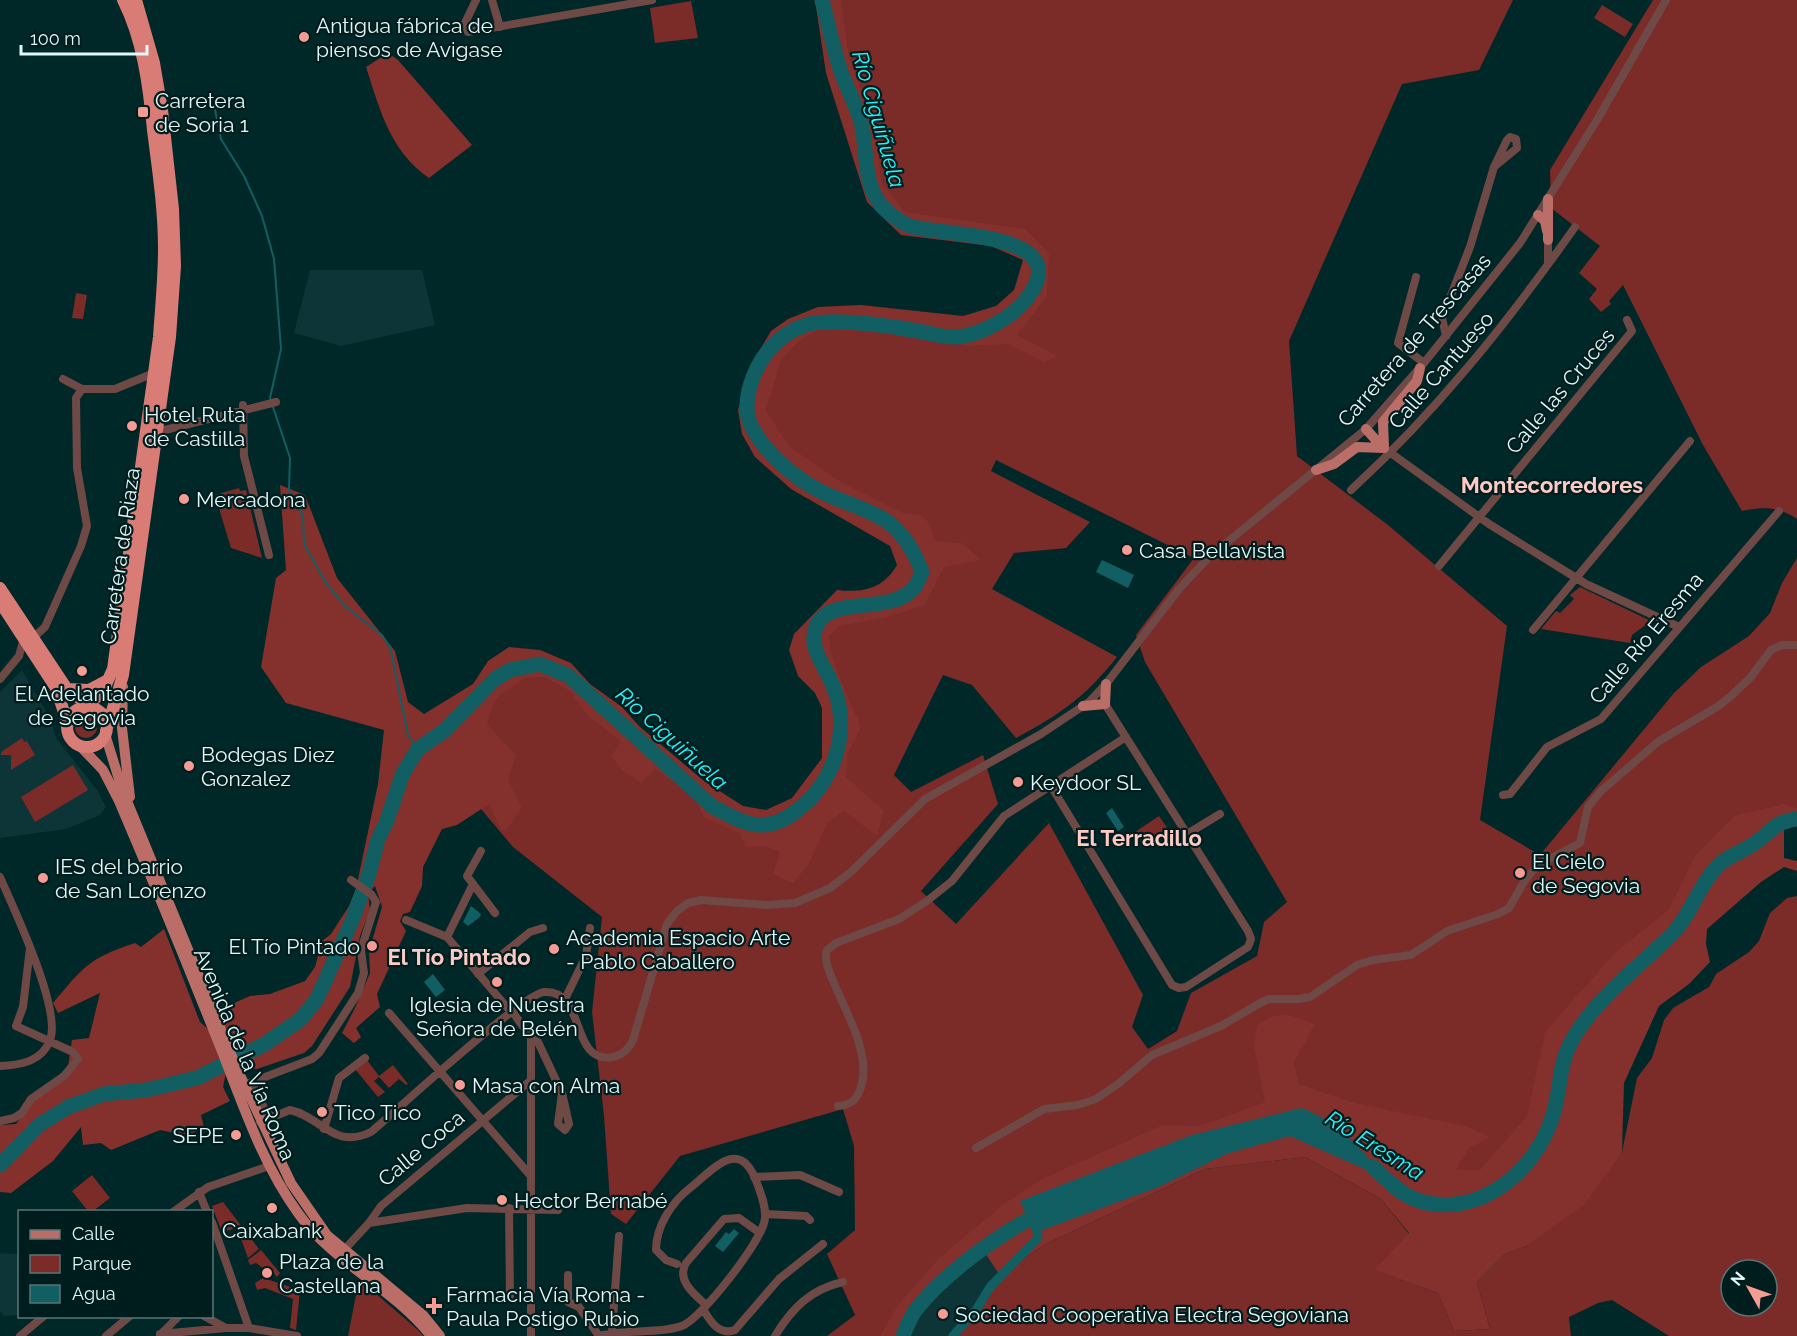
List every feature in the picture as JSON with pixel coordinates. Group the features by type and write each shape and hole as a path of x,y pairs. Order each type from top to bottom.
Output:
{"highway":[{"path":"123,0 149,64"},
{"path":"136,0 149,64"},
{"name":"Carretera de Riaza","path":"89,707 117,674 163,288 164,247 151,112 149,64"},
{"name":"Carretera de Riaza","path":"106,733 157,432 172,318 175,266 169,165 149,64"},
{"path":"0,588 29,637 37,657 56,688 71,738 80,746 95,745 106,733 104,718 67,689 29,637 0,602"},
{"path":"67,689 83,691 96,688 117,674"},
{"path":"68,724 74,713 89,707"}],"main road":[{"path":"1548,199 1548,240"},
{"path":"1538,215 1545,221 1548,240"},
{"path":"1387,451 1384,420 1414,386 1422,365"},
{"path":"1366,429 1387,451"},
{"path":"1316,470 1334,464 1357,447 1387,451"},
{"name":"Avenida de la Vía Roma","path":"117,674 132,809"},
{"path":"1083,706 1105,704 1106,684"},
{"name":"Avenida de la Vía Roma","path":"106,733 112,761 214,1022"},
{"name":"Avenida de la Vía Roma","path":"80,746 101,767 112,787 240,1079 258,1142 269,1166 296,1211 315,1234 407,1311 431,1336"},
{"path":"240,1079 252,1117 260,1122 258,1142"},
{"name":"Avenida de la Vía Roma","path":"260,1122 296,1192 320,1228 423,1315 440,1336"},
{"path":"275,1151 269,1166 277,1169 299,1205 320,1228"}],"street":[{"path":"476,0 465,20 464,29 472,33 652,0"},
{"path":"492,0 500,27"},
{"name":"Carretera de Trescasas","path":"565,999 572,1008 589,1049 605,1057 622,1054 633,1040 668,924 681,907 701,900 779,905 806,900 823,893 852,872 925,799 1041,734 1083,706 1106,684 1197,568 1366,429 1446,336 1505,262 1538,215 1666,0"},
{"path":"1446,336 1442,318 1470,248 1494,167"},
{"name":"Calle Cantueso","path":"1351,490 1387,451 1439,404 1496,334 1575,227"},
{"path":"1548,240 1548,264"},
{"path":"1416,277 1398,343 1422,365"},
{"name":"Calle las Cruces","path":"1439,566 1632,331 1627,320"},
{"path":"63,379 82,390 115,389 154,374"},
{"path":"0,679 19,656 29,637 45,627 84,538 86,515 77,468 75,416 76,398 82,390"},
{"path":"157,432 243,408 276,402"},
{"path":"243,408 244,456 269,555"},
{"path":"1533,630 1690,441"},
{"path":"1387,451 1479,516 1575,578 1679,627"},
{"name":"Calle Río Eresma","path":"1503,795 1510,794 1547,747 1601,719 1779,510"},
{"path":"976,1148 1044,1109 1078,1105 1096,1099 1152,1055 1221,1026 1260,1003 1271,999 1310,997 1357,965 1373,960 1411,955 1446,931 1468,926 1509,908 1525,880 1538,865 1580,843 1588,807 1601,791 1659,741 1717,707 1731,696 1750,678 1771,650 1782,645 1797,645"},
{"path":"19,656 37,657"},
{"path":"1051,786 1173,986 1186,987 1245,950 1251,939 1248,931 1105,704"},
{"path":"838,1106 848,1105 856,1099 864,1076 865,1064 848,1012 826,966 827,950 836,943 899,919 930,899 952,881 1004,816 1126,737"},
{"path":"1186,834 1220,814"},
{"path":"481,850 466,876 495,913"},
{"path":"0,878 30,948 48,1000 52,1021 50,1041 30,1062 0,1066"},
{"path":"240,1079 317,1056 356,996 364,973 362,950 376,902 371,894 354,882"},
{"path":"447,936 473,884"},
{"path":"406,920 447,936 531,1038 538,1041 562,1093"},
{"path":"478,974 530,932 543,928"},
{"path":"260,1122 292,1111 324,1129 349,1137 371,1132 530,997 540,993 554,993 565,999 586,956 590,928"},
{"path":"0,1121 14,1118 22,1113 31,1099 64,1077 77,1056 73,1052 16,1026 23,1007 30,948"},
{"path":"389,1013 530,1175"},
{"path":"531,1038 531,1336"},
{"path":"324,1129 339,1078 365,1058"},
{"name":"Avenida de la Vía Roma","path":"240,1079 272,1117"},
{"name":"Calle Coca","path":"344,1250 381,1206 530,1081"},
{"name":"Avenida de la Vía Roma","path":"260,1122 265,1110"},
{"path":"568,1275 568,1302 579,1307 598,1336 612,1332 680,1327 695,1318 748,1255 760,1233 765,1214 754,1177 745,1162 735,1158 728,1159 672,1203 656,1250 666,1260 676,1264"},
{"path":"176,1210 199,1192 269,1166"},
{"path":"754,1177 800,1175 839,1192"},
{"path":"199,1192 206,1210"},
{"path":"509,1208 510,1296"},
{"path":"369,1223 456,1209 558,1210"},
{"path":"765,1214 806,1216 810,1220"},
{"path":"760,1233 739,1218 724,1220 686,1263 682,1276 717,1328 726,1332 735,1330 779,1279 823,1245"},
{"path":"213,1225 249,1328"},
{"path":"612,1332 619,1236"},
{"path":"213,1251 222,1249"},
{"path":"775,1336 789,1315 813,1292 825,1286 843,1282"},
{"path":"22,1336 43,1318"},
{"path":"106,1336 129,1318"},
{"path":"160,1335 178,1318"},
{"path":"206,1318 226,1328"},
{"path":"160,1335 226,1328 249,1328 297,1336"}],"shaded area":[{"path":"815,0 841,0 849,57 875,127 881,182 905,212 1025,229 1049,253 1047,296 1017,335 1058,356 1044,362 1008,344 970,346 869,331 818,330 799,341 781,360 766,411 790,447 844,484 903,513 921,515 930,524 935,541 962,543 981,560 944,567 925,605 888,617 840,626 829,636 837,671 861,727 848,753 846,777 884,811 877,836 844,811 827,823 809,864 793,883 773,874 780,852 765,846 746,847 739,833 703,817 696,797 655,769 641,783 622,770 611,756 621,742 587,715 570,691 544,677 525,678 500,695 494,702 487,724 516,755 508,780 522,808 507,829 501,831 489,804 457,825 442,829 423,867 422,886 410,912 403,914 400,921 406,931 377,994 380,1007 356,1028 361,1037 354,1043 342,1033 370,973 369,951 382,907 375,886 368,893 370,910 360,936 350,987 312,1046 304,1053 257,1069 250,1069 243,1062 226,1072 223,1087 230,1101 201,1115 204,1127 188,1136 160,1130 111,1150 101,1143 83,1145 81,1127 53,1161 11,1193 0,1192 0,1125 16,1124 36,1095 68,1067 72,1040 89,1038 100,993 58,1013 53,1003 88,965 120,948 135,943 141,947 164,929 200,1022 208,1029 227,1017 232,1004 250,996 270,994 305,981 315,967 322,941 331,934 349,906 356,889 378,784 384,730 286,703 261,667 276,578 286,570 280,485 305,495 337,578 395,651 408,702 424,714 473,684 488,661 509,647 540,650 571,663 590,684 622,707 639,726 704,781 743,806 766,810 792,798 822,758 822,708 815,693 798,676 789,650 794,634 837,590 855,591 872,588 885,579 897,565 890,546 791,489 755,457 742,434 738,410 752,363 771,331 788,319 818,307 861,305 963,316 996,306 1014,290 1023,260 991,246 901,235 867,202 826,73"},
{"path":"388,53 398,60 472,145 429,178 405,155 396,142 376,99 366,67"},
{"path":"310,270 422,270 435,325 341,346 294,333"},
{"path":"22,670 51,720 56,738 97,790 106,807 100,815 66,829 0,838 0,692"},
{"path":"1784,804 1797,808 1797,821 1784,820 1784,858 1797,861 1797,871 1784,867 1761,882 1707,929 1706,944 1710,962 1689,984 1659,1006 1624,1083 1622,1152 1585,1204 1527,1246 1505,1254 1477,1282 1490,1329 1454,1331 1438,1293 1374,1270 1409,1233 1381,1199 1305,1157 1205,1169 1048,1243 999,1274 985,1253 938,1292 915,1321 917,1323 909,1336 880,1336 898,1305 939,1258 1005,1203 1042,1179 1163,1125 1199,1126 1265,1102 1254,1047 1257,1025 1279,1015 1292,1016 1315,1024 1294,1062 1299,1084 1351,1102 1469,1127 1490,1137 1468,1149 1456,1170 1480,1170 1527,1116 1545,1032 1614,954 1669,909 1696,854 1736,815"},
{"path":"0,1253 18,1254 18,1315 4,1316 0,1311"},
{"path":"985,1253 999,1274 987,1287 958,1336 909,1336 915,1321 938,1292"}],"green space":[{"path":"822,0 1513,0 1479,70 1402,84 1289,341 1297,456 1388,525 1507,626 1480,820 1540,855 1674,693 1701,667 1749,636 1770,613 1782,583 1797,558 1797,819 1779,822 1490,1196 1310,1130 1028,1219 942,1283 903,1336 827,1336 855,1315 827,1254 855,1230 854,1146 843,1109 680,1156 626,1224 611,1214 604,1116 592,1012 602,917 513,847 439,759 444,731 540,664 628,732 768,825 835,761 813,642 922,572 749,421 791,331 1006,318 1028,252 882,206","holes":["996,460 1194,558 1136,635 1145,662 1287,902 1264,922 1257,956 1191,993 1177,1031 1148,1049 1132,1027 1143,995 1049,823 956,924 921,891 998,804 983,755 911,792 894,775 943,675 972,685 1016,738 1071,704 1117,657 992,589 1014,553 1066,548 1090,522 991,471"]},
{"path":"1653,0 1797,0 1797,519 1784,512 1771,509 1742,511 1703,445 1623,285 1609,301 1611,304 1601,312 1589,299 1597,289 1579,273 1600,246 1551,208 1550,170"},
{"path":"691,1 698,38 655,43 650,8"},
{"path":"1602,5 1633,24 1625,37 1594,18"},
{"path":"76,293 87,295 83,319 72,318"},
{"path":"239,488 240,491 246,490 262,558 231,548 215,495"},
{"path":"1580,587 1651,621 1632,635 1630,643 1541,629 1556,611 1560,613 1574,599 1570,595"},
{"path":"86,716 96,723 97,727 90,737 86,738 76,731 75,727 82,717"},
{"path":"22,738 24,742 27,741 35,755 11,770 11,755 1,755 1,752"},
{"path":"73,765 88,790 35,822 21,797"},
{"path":"1159,816 1168,829 1143,845 1135,832"},
{"path":"1797,896 1797,1336 1669,1336 1612,1300 1598,1303 1569,1317 1571,1336 958,1336 987,1287 999,1274 1048,1243 1205,1169 1305,1157 1381,1199 1409,1234 1375,1270 1438,1293 1454,1331 1490,1329 1477,1282 1505,1254 1527,1246 1622,1152 1637,1078 1652,1058 1664,1020 1673,1008 1709,987 1716,974 1749,952 1759,941 1770,913 1787,898"},
{"path":"367,1060 379,1076 393,1065 408,1084 406,1085 399,1079 389,1088 379,1077 374,1081 385,1092 378,1097 355,1069"},
{"path":"92,1175 110,1198 94,1210 87,1210 72,1191"},
{"path":"223,1202 259,1249 248,1258 237,1228 222,1232 212,1206"},
{"path":"261,1250 280,1273 277,1277 269,1268 264,1269 256,1263 250,1265 248,1260"},
{"path":"263,1278 300,1290 296,1330 290,1328 293,1299 265,1288 257,1290 255,1283"},
{"path":"361,1281 423,1336 348,1336 357,1290"}],"water":[{"path":"1102,560 1134,575 1128,588 1096,572"},
{"path":"1112,808 1124,827 1118,831 1106,813"},
{"path":"471,906 481,914 468,926 463,922"},
{"path":"433,974 445,990 436,997 424,982"},
{"path":"1301,1108 1314,1113 1337,1128 1387,1179 1290,1136 1226,1154 1159,1187 1034,1233 1020,1201 1192,1135"},
{"path":"734,1229 739,1233 723,1252 715,1246 726,1232 729,1234"}],"waterway":[{"name":"Río Ciguiñuela","path":"0,1165 39,1125 68,1107 104,1094 146,1090 197,1078 265,1044 301,1019 317,999 352,921 369,874 378,839 386,823 403,773 418,749 444,731 495,679 510,670 540,664 569,676 713,807 747,823 767,825 788,817 800,808 824,781 838,748 840,713 836,695 815,647 816,627 823,617 833,611 876,604 903,596 914,588 922,572 909,545 888,522 808,484 770,453 755,433 748,414 748,395 754,375 768,351 780,339 809,324 836,322 868,324 952,337 975,333 994,325 1018,308 1038,279 1036,262 1023,250 976,236 910,226 894,217 881,205 868,176 861,122 840,69 822,0"},
{"path":"212,95 221,139 244,176 262,216 274,259 281,349 270,398 290,458 289,490 303,516 304,544 326,583 346,607 382,635 390,647 408,735 418,749"},
{"name":"Río Eresma","path":"1373,1167 1391,1184 1412,1198 1435,1204 1457,1204 1478,1199 1498,1189 1516,1175 1531,1158 1543,1139 1552,1118 1566,1054 1587,1018 1678,927 1718,865 1755,843 1778,825 1797,819"},
{"name":"Río Eresma","path":"903,1336 915,1311 942,1282 993,1241 1045,1211"},
{"path":"953,1336 976,1310 990,1287 1037,1239 1038,1234 1034,1222"}],"place":[{"name":"Antigua fábrica de piensos de Avigase","path":"304,37"},
{"name":"Carretera de Soria 1","path":"143,112"},
{"name":"Hotel Ruta de Castilla","path":"132,426"},
{"name":"Mercadona","path":"184,499"},
{"name":"Casa Bellavista","path":"1127,550"},
{"name":"El Adelantado de Segovia","path":"82,671"},
{"name":"Bodegas Diez Gonzalez","path":"189,766"},
{"name":"Keydoor SL","path":"1018,782"},
{"name":"El Cielo de Segovia","path":"1520,873"},
{"name":"IES del barrio de San Lorenzo","path":"43,878"},
{"name":"El Tío Pintado","path":"372,946"},
{"name":"Academia Espacio Arte - Pablo Caballero","path":"554,949"},
{"name":"Iglesia de Nuestra Señora de Belén","path":"497,982"},
{"name":"Masa con Alma","path":"460,1085"},
{"name":"Tico Tico","path":"322,1112"},
{"name":"SEPE","path":"236,1135"},
{"name":"Hector Bernabé","path":"502,1200"},
{"name":"Caixabank","path":"272,1208"},
{"name":"Plaza de la Castellana","path":"267,1273"},
{"name":"Farmacia Vía Roma - Paula Postigo Rubio","path":"434,1306"},
{"name":"Sociedad Cooperativa Electra Segoviana","path":"943,1314"}],"district":[{"name":"Montecorredores","path":"1552,485"},
{"name":"El Terradillo","path":"1139,838"},
{"name":"El Tío Pintado","path":"459,957"}]}
